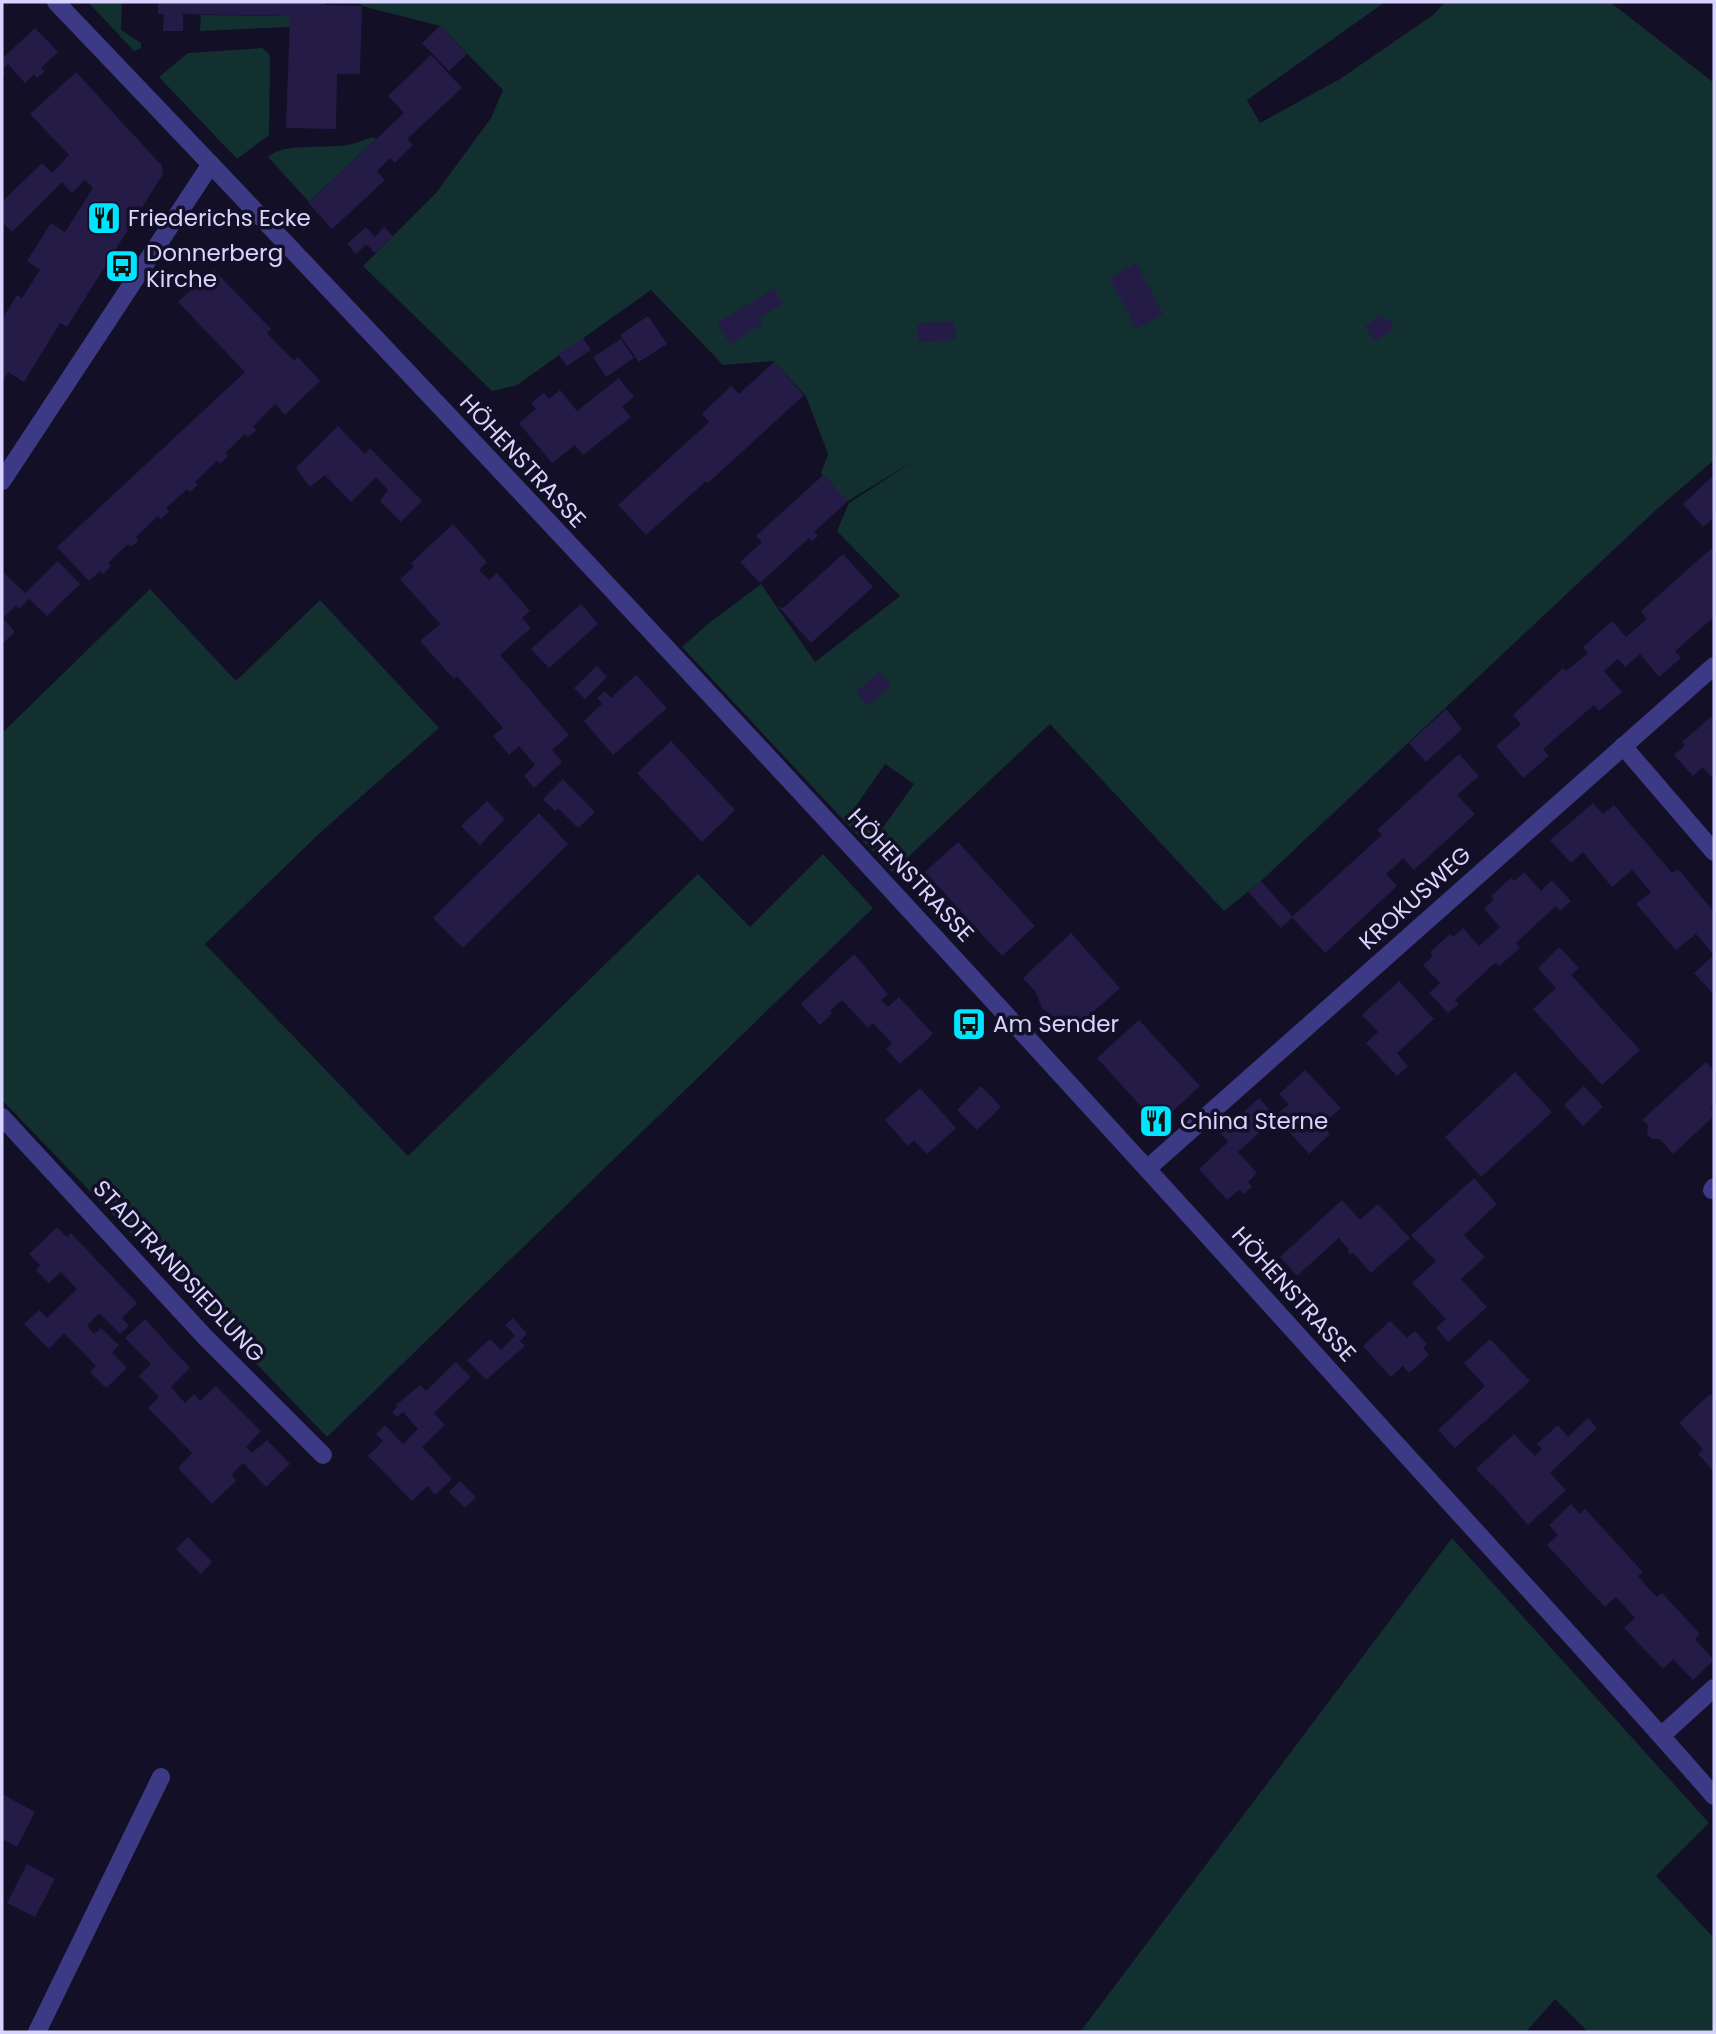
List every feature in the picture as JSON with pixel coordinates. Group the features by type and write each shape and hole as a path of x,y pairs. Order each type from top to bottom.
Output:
{"street":[{"name":"HÖHENSTRASSE","path":"56,2 864,859 1148,1168 1714,1796"},
{"path":"2,481 211,164"},
{"name":"KROKUSWEG","path":"1148,1168 1714,666"},
{"path":"1623,746 1714,852"},
{"name":"STADTRANDSIEDLUNG","path":"2,1117 205,1337 323,1455"},
{"path":"1661,1736 1714,1688"},
{"path":"37,2032 161,1777"}],"green space":[{"path":"88,2 122,2 121,30 141,43 141,48 134,51"},
{"path":"358,2 1385,2 1247,100 1260,123 1340,79 1433,15 1445,2 1610,2 1714,83 1714,460 1657,509 1261,881 1224,911 1050,724 892,872 682,647 761,584 815,662 900,596 837,531 849,503 914,461 846,502 821,473 828,454 806,396 773,361 723,365 651,290 517,385 492,391 363,266 436,193 491,118 503,90 440,26 362,6","holes":["885,764 914,784 877,836 849,816"]},
{"path":"201,15 290,16 290,27 200,31"},
{"path":"262,48 270,57 269,135 237,159 159,77 188,53"},
{"path":"374,137 376,139 309,202 268,157 284,149 347,145"},
{"path":"150,589 236,681 320,600 439,728 322,831 205,944 408,1156 698,874 750,927 823,854 873,908 327,1437 2,1100 2,733"},
{"path":"1452,1538 1709,1823 1656,1876 1714,1938 1714,2032 1588,2032 1555,1999 1526,2032 1080,2032"}],"building":[{"path":"158,2 325,2 325,5 362,6 360,74 337,74 336,129 286,128 290,16 183,14 183,31 163,31 164,14 158,14"},
{"path":"440,26 467,54 449,71 422,43"},
{"path":"35,28 58,52 41,68 45,71 37,78 34,74 25,83 8,64 2,70 2,55 4,57"},
{"path":"431,55 462,88 407,139 413,145 395,163 390,158 377,171 385,180 332,229 308,203 404,113 388,96"},
{"path":"76,72 162,166 163,174 67,327 60,323 24,382 8,372 2,383 2,319 17,295 22,298 40,270 27,261 51,223 65,232 93,188 85,180 72,193 62,182 12,232 2,222 2,202 42,163 52,173 69,155 30,114"},
{"path":"366,227 375,237 384,227 393,236 375,253 366,244 356,254 347,244"},
{"path":"1136,263 1163,314 1136,329 1110,278"},
{"path":"213,269 271,329 267,333 294,361 298,357 320,381 285,415 275,404 253,427 257,430 248,437 245,434 225,453 228,456 220,464 217,461 195,482 198,485 190,492 187,489 166,508 169,511 161,519 158,516 136,537 139,540 131,547 128,544 108,563 111,566 103,574 100,571 89,581 57,547 245,372 178,302"},
{"path":"774,289 783,304 759,318 763,324 730,344 717,323"},
{"path":"1382,315 1386,322 1390,319 1394,326 1390,328 1392,331 1374,341 1365,326"},
{"path":"648,316 667,344 639,362 620,335"},
{"path":"954,322 956,340 918,342 917,323"},
{"path":"583,338 591,350 567,366 558,354"},
{"path":"621,339 634,358 606,377 593,357"},
{"path":"774,362 804,395 708,483 706,481 646,535 618,505 709,422 702,414 731,386 739,394"},
{"path":"619,378 634,397 622,407 631,417 583,455 575,445 552,463 519,423 536,409 531,403 544,393 549,399 560,390 577,411"},
{"path":"338,426 365,454 370,448 422,501 401,522 380,501 388,490 376,477 351,502 325,475 310,487 296,468"},
{"path":"823,475 848,501 814,532 818,536 812,541 809,538 760,583 740,562 762,542 756,536"},
{"path":"1714,475 1714,512 1711,515 1714,518 1703,527 1683,504"},
{"path":"453,524 487,562 479,570 489,580 497,573 530,611 522,618 531,628 500,655 569,735 552,750 562,762 534,788 524,776 535,765 519,746 509,755 493,736 503,728 457,676 454,679 420,641 440,624 400,579 414,567 411,563"},
{"path":"1714,546 1714,617 1675,651 1681,658 1659,677 1640,654 1625,667 1618,659 1604,671 1622,692 1599,711 1594,705 1543,749 1549,756 1523,778 1496,746 1521,724 1513,715 1563,668 1566,671 1588,653 1583,647 1612,621 1626,637 1647,619 1641,611"},
{"path":"843,554 873,587 811,643 778,606 783,608"},
{"path":"58,561 80,584 47,616 29,599 19,609 16,605 3,618 15,632 4,642 2,639 2,571 25,593"},
{"path":"581,604 598,624 549,668 531,649"},
{"path":"597,666 607,677 585,699 574,688"},
{"path":"879,672 891,686 868,706 856,692"},
{"path":"636,675 667,708 613,755 584,721 602,704 597,698 605,691 611,698"},
{"path":"1446,709 1462,729 1426,762 1409,743"},
{"path":"1714,714 1714,780 1703,767 1693,776 1674,755 1685,746 1682,742"},
{"path":"671,741 735,810 702,842 637,773"},
{"path":"1459,754 1479,776 1457,795 1475,814 1414,870 1403,858 1386,874 1397,886 1325,953 1292,917 1382,835 1377,830"},
{"path":"563,779 595,812 578,828 558,808 555,811 543,799"},
{"path":"487,801 505,819 480,845 461,826"},
{"path":"1593,803 1603,814 1614,805 1672,873 1678,869 1714,912 1714,955 1696,934 1676,950 1636,904 1651,892 1632,870 1612,887 1583,852 1571,863 1550,840"},
{"path":"539,813 568,844 463,948 433,918"},
{"path":"958,842 1035,926 1002,956 925,872"},
{"path":"1524,872 1541,891 1552,880 1571,901 1560,911 1556,906 1516,943 1520,948 1499,966 1495,963 1455,1000 1459,1004 1448,1013 1429,993 1440,983 1423,965 1433,956 1430,952 1450,934 1453,937 1463,928 1479,946 1500,927 1484,909 1494,899 1491,896 1511,878 1514,881"},
{"path":"1261,881 1293,917 1281,928 1248,892"},
{"path":"1071,933 1120,988 1072,1031 1060,1018 1042,1008 1035,991 1023,978"},
{"path":"1559,947 1579,968 1571,975 1640,1050 1602,1085 1533,1009 1556,988 1538,968"},
{"path":"854,954 888,994 881,1000 888,1007 899,997 933,1034 900,1064 886,1049 892,1043 873,1023 868,1028 842,1000 820,1025 801,1004"},
{"path":"1714,955 1714,995 1694,973"},
{"path":"1399,981 1434,1019 1397,1053 1408,1066 1397,1076 1366,1043 1378,1032 1362,1015"},
{"path":"1139,1020 1200,1086 1158,1125 1097,1058"},
{"path":"1706,1062 1714,1071 1714,1104 1711,1108 1714,1116 1673,1154 1660,1139 1652,1139 1647,1134 1648,1125 1642,1120"},
{"path":"1305,1070 1341,1108 1322,1125 1330,1134 1309,1154 1276,1117 1238,1152 1257,1173 1248,1182 1252,1187 1244,1194 1239,1190 1227,1200 1199,1169 1228,1142 1220,1133 1259,1098 1275,1116 1289,1104 1279,1094"},
{"path":"1515,1072 1552,1112 1481,1177 1445,1137"},
{"path":"981,1086 1001,1107 977,1130 957,1110"},
{"path":"1584,1086 1603,1107 1583,1126 1564,1105"},
{"path":"920,1088 956,1128 927,1154 914,1140 908,1146 885,1120"},
{"path":"1474,1178 1497,1204 1464,1235 1485,1257 1461,1279 1487,1307 1448,1342 1436,1328 1446,1319 1412,1283 1436,1261 1411,1235"},
{"path":"1342,1200 1360,1220 1378,1204 1410,1238 1371,1273 1353,1253 1351,1255 1347,1251 1349,1250 1339,1238 1297,1276 1280,1257"},
{"path":"57,1227 67,1237 71,1233 137,1303 122,1318 129,1326 120,1334 99,1313 87,1326 94,1334 101,1328 119,1345 112,1352 127,1368 106,1388 90,1372 96,1366 64,1333 49,1349 24,1324 39,1310 47,1318 77,1289 61,1272 49,1283 36,1270 40,1265 29,1254"},
{"path":"513,1318 527,1334 520,1341 525,1346 486,1380 467,1360 490,1339 501,1350 515,1336 505,1325"},
{"path":"145,1319 190,1368 171,1387 185,1403 194,1394 200,1401 216,1386 261,1431 246,1447 252,1453 267,1440 290,1464 266,1487 243,1463 232,1474 236,1481 212,1504 178,1468 192,1453 148,1408 159,1397 139,1376 151,1364 125,1338"},
{"path":"1390,1321 1407,1338 1415,1331 1427,1344 1423,1348 1429,1355 1409,1373 1403,1366 1391,1377 1363,1346"},
{"path":"1490,1339 1530,1381 1455,1448 1438,1430 1485,1386 1464,1363"},
{"path":"456,1362 471,1377 434,1413 445,1425 422,1447 452,1479 435,1495 428,1486 412,1501 368,1456 383,1441 376,1434 385,1425 403,1444 418,1429 403,1412 397,1417 392,1412 396,1405 420,1385 426,1391"},
{"path":"1710,1394 1714,1398 1714,1472 1698,1454 1703,1449 1679,1423"},
{"path":"1588,1418 1597,1428 1550,1473 1566,1490 1528,1525 1476,1469 1514,1434 1535,1456 1542,1449 1537,1444 1558,1425 1568,1437"},
{"path":"460,1481 476,1497 465,1508 449,1492"},
{"path":"1571,1504 1580,1514 1585,1509 1643,1572 1638,1576 1647,1587 1657,1597 1662,1593 1700,1634 1695,1639 1714,1660 1693,1680 1673,1659 1663,1669 1624,1628 1635,1618 1616,1597 1605,1607 1547,1545 1558,1535 1549,1525"},
{"path":"188,1537 212,1562 201,1574 176,1549"},
{"path":"2,1794 35,1812 17,1847 2,1839"},
{"path":"27,1864 55,1879 35,1917 7,1903"}],"place":[{"name":"Friederichs Ecke","path":"104,218"},
{"name":"Donnerberg Kirche","path":"122,266"},
{"name":"Am Sender","path":"969,1024"},
{"name":"China Sterne","path":"1156,1121"}]}
